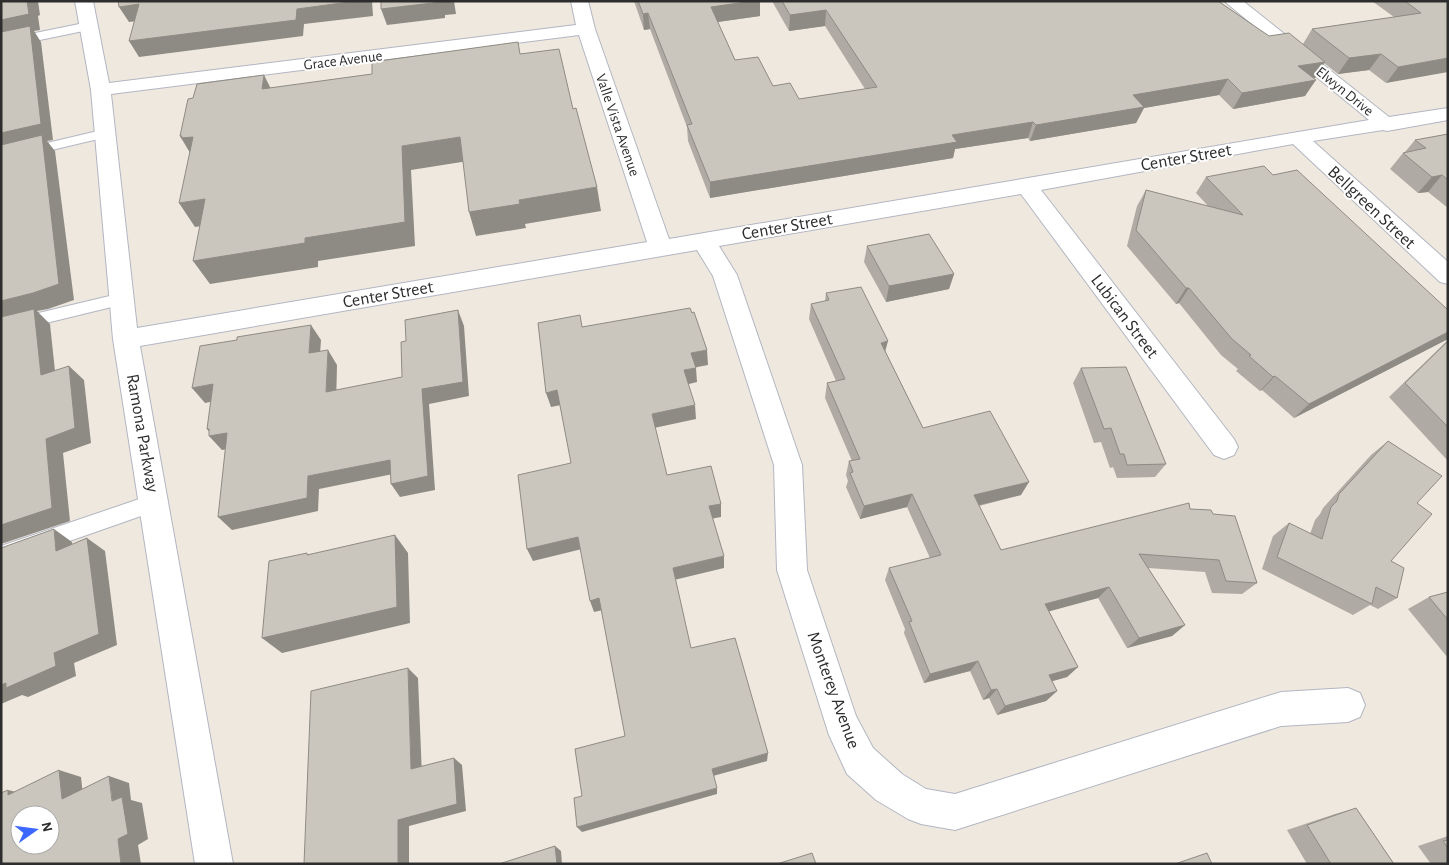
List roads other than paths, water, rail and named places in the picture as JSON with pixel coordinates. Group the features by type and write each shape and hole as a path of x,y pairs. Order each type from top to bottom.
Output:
{"street":[{"name":"Valle Vista Avenue","path":"579,1 586,29 660,248"},
{"name":"Elwyn Drive","path":"1232,1 1387,125"},
{"name":"Ramona Parkway","path":"86,14 101,90 126,339 214,864"},
{"name":"Grace Avenue","path":"101,90 586,29"},
{"name":"Center Street","path":"126,339 1297,138 1448,114"},
{"name":"Bellgreen Street","path":"1297,138 1448,276"},
{"name":"Lubican Street","path":"1026,186 1224,447"},
{"name":"Monterey Avenue","path":"702,240 725,275 788,466 792,570 842,723 860,761 890,787 921,806 955,812 1281,710 1348,705"}],"lane":[{"path":"1,44 86,14"},
{"path":"1,158 106,133"},
{"path":"1,328 122,299"},
{"path":"1,556 154,503"}]}
